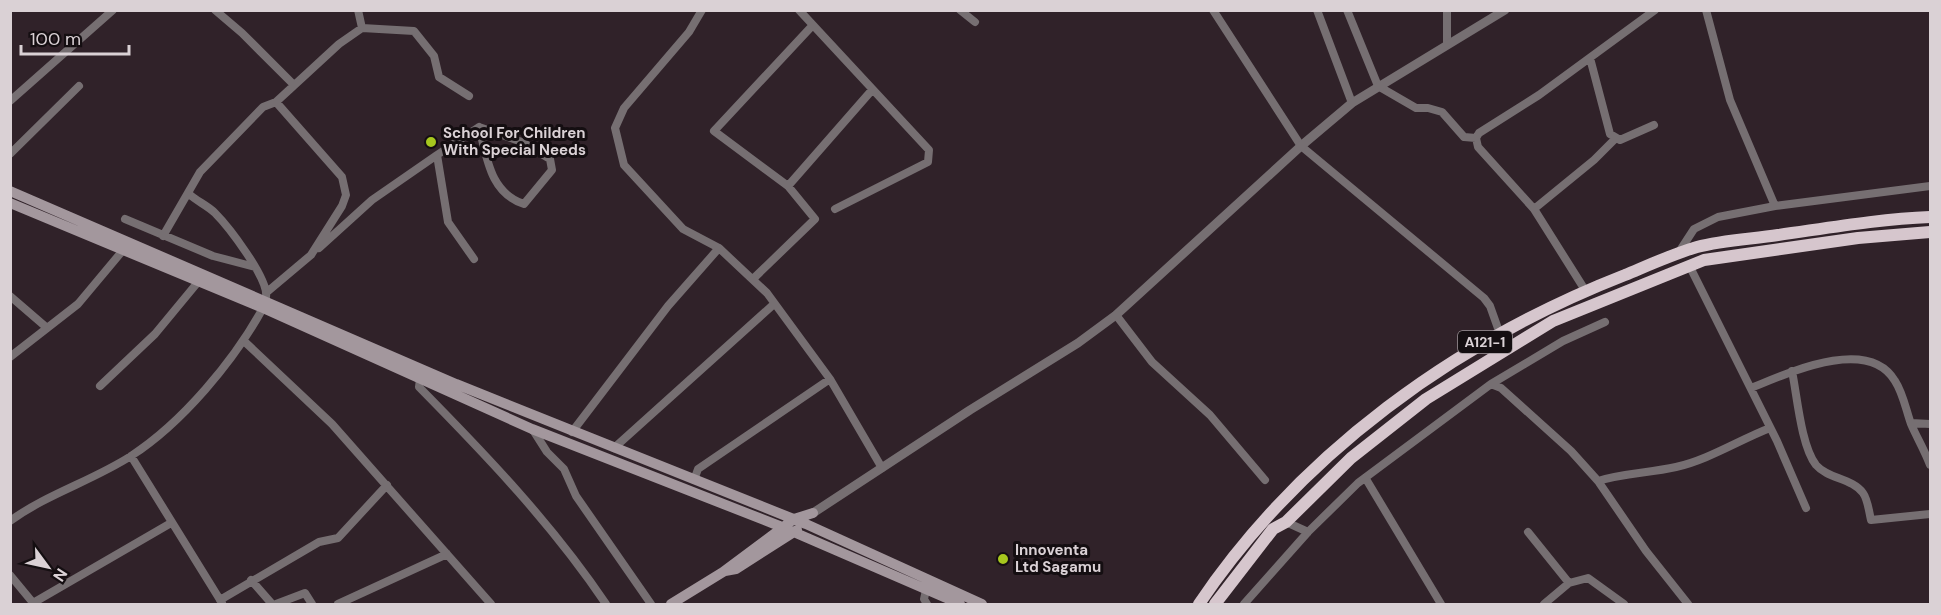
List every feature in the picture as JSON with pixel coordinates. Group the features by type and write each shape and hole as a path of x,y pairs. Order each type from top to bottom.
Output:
{"highway":[{"name":"A121-1","path":"1199,604 1262,521 1340,446 1413,388 1500,334 1585,290 1699,246 1854,224 1930,217"},
{"name":"A121-1","path":"1215,604 1273,529 1286,522 1351,458 1426,399 1553,321 1704,260 1858,238 1930,232"}],"main road":[{"path":"10,191 572,432 806,524 982,604"},
{"path":"10,203 198,282 265,300 420,379 532,429 782,527 960,604"},
{"path":"769,543 806,524 813,513"},
{"path":"671,604 723,572 736,569 769,543 782,527 794,519 813,513"},
{"path":"757,518 769,543"},
{"path":"769,543 809,540"}],"street":[{"path":"10,100 113,10"},
{"path":"214,10 242,33 293,84"},
{"path":"358,10 362,28"},
{"path":"702,10 689,32 624,108 615,128 624,165 637,182 683,229 719,248 754,278 830,379 882,468"},
{"path":"799,10 929,150 928,162 835,209"},
{"path":"960,10 975,22"},
{"path":"1213,10 1301,146 1484,298 1490,306 1500,334"},
{"path":"1317,10 1352,103"},
{"path":"1347,10 1377,86 1416,108 1428,108 1442,112 1464,137 1476,138"},
{"path":"1447,10 1447,44"},
{"path":"813,513 970,410 1078,343 1116,315 1301,146 1352,103 1505,10"},
{"path":"1585,290 1534,209 1478,147 1476,138 1479,133 1539,95 1655,10"},
{"path":"1706,10 1730,100 1775,206"},
{"path":"754,278 815,219 788,186 714,131 812,26"},
{"path":"163,236 200,172 221,147 263,106 276,102 339,44 362,28 414,31 437,61 439,77 469,96"},
{"path":"1590,58 1610,134 1620,140 1654,125"},
{"path":"10,154 79,87"},
{"path":"788,186 872,90"},
{"path":"276,102 342,177 346,187 342,206 311,255"},
{"path":"479,127 522,142 550,159 552,170 524,204 508,199 492,177 479,127"},
{"path":"10,521 27,509 131,456 190,405 245,342 265,300 311,255 372,200 479,127"},
{"path":"1534,209 1594,160 1615,139"},
{"path":"437,155 448,222 474,259"},
{"path":"1678,254 1694,229 1718,217 1775,206 1930,186"},
{"path":"188,193 214,212 255,267 265,300"},
{"path":"125,219 213,256 255,267"},
{"path":"572,432 668,306 719,248"},
{"path":"10,357 78,304 124,249"},
{"path":"1689,265 1770,428 1806,508"},
{"path":"100,386 155,334 198,282"},
{"path":"10,296 46,327"},
{"path":"614,448 774,303"},
{"path":"1116,315 1152,362 1210,416 1265,480"},
{"path":"1244,604 1308,532 1358,483 1491,384 1563,341 1605,322"},
{"path":"245,342 332,424 491,604"},
{"path":"1750,388 1792,371 1839,359 1866,362 1884,368 1895,380 1930,465"},
{"path":"1792,371 1808,450 1816,465 1828,474 1854,485 1863,493 1871,520 1930,514"},
{"path":"420,379 419,387 498,467 554,532 606,604"},
{"path":"694,480 698,469 830,379"},
{"path":"1491,384 1502,388 1570,451 1598,481 1646,551 1688,604"},
{"path":"1911,423 1930,424"},
{"path":"1598,481 1620,474 1675,468 1700,460 1770,428"},
{"path":"532,429 547,452 564,469 576,496 651,604"},
{"path":"131,456 221,602 252,580 319,542 338,538 387,485"},
{"path":"1366,479 1441,604"},
{"path":"10,576 34,604 171,522"},
{"path":"1286,522 1308,532"},
{"path":"1528,532 1569,583"},
{"path":"338,604 447,554"},
{"path":"1544,604 1569,583 1588,578 1624,604"},
{"path":"252,580 272,604"},
{"path":"926,590 924,599 927,604"},
{"path":"276,604 305,593 312,604"}],"place":[{"name":"School For Children With Special Needs","path":"431,142"},
{"name":"Innoventa Ltd Sagamu","path":"1003,559"}]}
